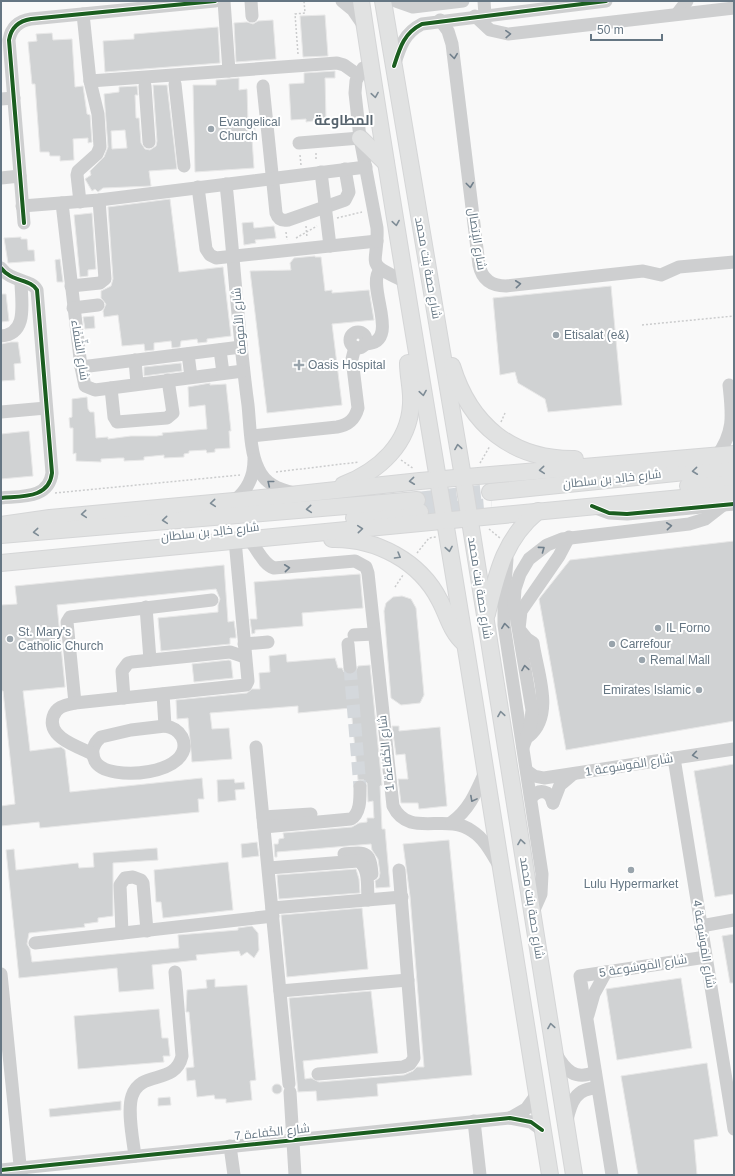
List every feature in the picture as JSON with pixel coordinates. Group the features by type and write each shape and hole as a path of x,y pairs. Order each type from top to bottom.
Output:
{"main road":[{"name":"شارع حصة بنت محمد","path":"361,1 386,164 486,770 500,867 550,1175"},
{"name":"شارع حصة بنت محمد","path":"383,1 462,472 574,1175"},
{"path":"360,138 386,164"},
{"path":"324,491 363,476 378,466 392,453 403,434 411,405 406,344 406,288"},
{"path":"437,322 462,394 475,415 496,435 522,450 558,459 676,456 700,458"},
{"path":"1,525 50,518 324,491 436,474 700,458 734,454"},
{"name":"شارع خالِد بن سلطان","path":"734,467 491,499 734,482"},
{"path":"1,563 734,493"},
{"name":"شارع خالِد بن سلطان","path":"1,535 419,506 98,543 1,556"},
{"path":"485,619 497,577 507,551 521,527 538,511"},
{"path":"292,535 357,541 385,550 404,560 421,574 431,587 440,601 452,630 465,645"}],"street":[{"path":"24,223 20,176 7,98 9,40 7,29 25,20 83,14 97,7 215,1"},
{"path":"224,1 230,71"},
{"path":"251,1 252,16"},
{"path":"342,1 353,10 364,27"},
{"path":"396,1 408,6 463,1"},
{"path":"480,16 484,1"},
{"path":"394,66 401,44 407,34 422,24 440,20 606,1"},
{"path":"677,14 687,1"},
{"path":"480,16 490,30 508,34 734,8"},
{"path":"80,202 77,175 78,171 97,154 100,147 98,114 91,86 83,14"},
{"name":"شارع الإتصال","path":"440,20 448,32 452,44 479,265 484,276 493,284 499,286 643,271 661,275 679,267 734,262"},
{"path":"370,62 358,75 355,87 360,138 374,209 377,241 374,258 380,270 406,288"},
{"path":"91,86 230,71 338,63 344,65 358,75"},
{"path":"91,86 145,86 209,81"},
{"path":"175,84 184,166"},
{"path":"145,86 149,142"},
{"path":"263,86 276,213 280,219 285,220 343,201 347,198 349,192 346,170"},
{"path":"299,143 360,138"},
{"path":"22,206 99,200 366,167"},
{"path":"319,173 330,246"},
{"path":"1,178 20,176"},
{"name":"شارع الأمومة","path":"226,184 234,256 243,371 257,474 277,488 297,494"},
{"path":"198,187 207,252 216,258 377,241"},
{"path":"71,286 100,283 105,279 99,200"},
{"name":"شارع الشِّفَاء","path":"62,203 73,308 83,383 88,388 95,390 243,371"},
{"path":"1,268 10,277 32,284 37,290 52,473 50,483 43,491 34,494 1,498"},
{"path":"252,436 337,427 349,424 357,414 358,408 352,359 360,341 382,324 376,276 380,270"},
{"path":"1,336 12,333 21,323 21,281"},
{"path":"73,308 98,305"},
{"path":"81,367 241,347"},
{"path":"220,350 223,373"},
{"path":"188,354 191,377"},
{"path":"135,360 137,384"},
{"path":"111,388 114,417 117,422 167,418 173,413 168,380"},
{"path":"717,456 728,439 732,426 729,385"},
{"path":"1,412 46,408"},
{"path":"234,501 248,487 257,474"},
{"path":"592,506 609,513 622,514 729,504"},
{"path":"525,742 532,710 514,597 520,574 529,559 540,550 554,542 569,537 689,524 705,519 729,504"},
{"path":"519,629 521,611 556,560 569,537"},
{"path":"93,754 60,737 53,729 52,723 55,712 63,705 244,687 248,681 244,651 242,539"},
{"name":"شارع الكَفاءة 1","path":"242,539 257,548 267,564 274,568 355,561 363,564 368,573 393,806 402,818 412,823 452,822 466,827 478,835 500,867"},
{"path":"507,551 504,625 525,742 527,771 543,881 541,894 533,912"},
{"path":"75,703 68,619 72,616 212,600"},
{"path":"146,607 150,660"},
{"path":"350,667 351,640 374,634"},
{"path":"124,698 122,676 124,666 132,662 244,651 268,642"},
{"path":"163,694 165,726"},
{"path":"165,726 178,732 184,745 181,755 170,765 147,772 119,772 96,764 93,754 95,744 101,737 131,730 165,726"},
{"path":"256,747 290,1088 295,1175"},
{"name":"شارع المَوسُوعة 1","path":"527,771 534,776 544,778 734,749"},
{"name":"شارع المَوسُوعة 4","path":"674,758 706,957 729,1063 734,1129"},
{"path":"452,822 463,814 471,803 486,770"},
{"path":"531,798 538,792 545,791 550,794 554,803 560,786 574,773"},
{"path":"264,822 357,811 360,787"},
{"path":"311,857 362,853 367,855 371,862 371,900"},
{"path":"268,868 358,861 363,864 366,870 371,900"},
{"path":"318,1074 403,1067 410,1064 415,1054 399,870"},
{"path":"122,934 120,889 122,881 129,877 137,878 143,884 147,931"},
{"path":"35,943 147,931 273,912 402,897"},
{"path":"701,926 734,920"},
{"name":"شارع المَوسُوعة 5","path":"587,1019 580,976 706,957"},
{"path":"135,1156 130,1107 134,1092 140,1085 148,1080 173,1072 179,1065 182,1056 175,972"},
{"path":"606,972 594,994 587,1019 612,1175"},
{"path":"1,974 20,1171"},
{"path":"280,991 408,980"},
{"path":"555,1052 568,1072 579,1076 595,1072"},
{"path":"566,1124 574,1097 582,1091 597,1088"},
{"name":"شارع الكَفاءة 7","path":"510,1118 526,1109 536,1094"},
{"name":"شارع الكَفاءة 7","path":"1,1170 20,1171 135,1156 510,1118 531,1122 542,1130"},
{"path":"474,1121 480,1175"},
{"path":"230,1146 234,1175"}],"path":[{"path":"299,66 295,14 305,13 304,1"},
{"path":"314,141 319,173"},
{"path":"299,143 302,175"},
{"path":"285,220 287,242 327,221 374,209"},
{"path":"305,214 309,249"},
{"path":"642,325 734,316"},
{"path":"462,472 480,464 496,435"},
{"path":"392,453 418,472 436,474"},
{"path":"43,491 60,494 257,474 292,472 362,462"}],"building":[{"path":"325,15 328,56 303,57 300,16"},
{"path":"273,20 276,59 236,62 234,23 247,22 253,24 258,21"},
{"path":"218,27 220,63 105,72 103,41 134,39 134,34"},
{"path":"52,33 53,40 72,39 75,87 83,86 87,114 90,115 92,142 88,143 88,138 73,139 74,160 60,161 60,156 50,156 49,152 40,152 35,84 32,84 28,42 37,41 36,34"},
{"path":"335,71 335,78 325,78 326,119 306,122 306,119 291,120 289,84 304,83 304,73"},
{"name":"Evangelical Church","path":"239,78 239,90 247,89 248,124 255,124 255,138 252,139 254,168 195,172 193,85 216,85 216,80"},
{"path":"153,85 167,85 177,169 149,171 151,186 103,188 98,192 95,189 92,191 85,179 91,175 90,171 104,157 108,147 104,94 119,92 119,87 137,86 138,95 135,95 136,118 139,118 141,143 145,149 150,150 156,146 157,141","holes":["125,130 127,148 112,149 111,131"]},
{"path":"170,199 179,272 223,267 231,336 207,339 207,342 198,343 197,339 181,341 180,347 172,348 171,341 154,343 154,350 145,351 144,344 122,346 118,315 104,317 103,311 106,304 101,298 101,291 111,286 113,279 108,207"},
{"path":"92,213 96,269 88,270 88,276 80,277 74,215"},
{"path":"253,222 254,228 274,226 276,238 255,240 256,243 244,245 242,223"},
{"path":"21,237 21,239 27,239 28,250 34,250 35,261 8,263 4,238"},
{"name":"Oasis Hospital","path":"315,256 321,257 325,291 332,290 332,293 369,290 374,320 332,324 342,405 267,413 250,271 291,270 290,263 294,258"},
{"path":"60,259 63,282 57,282 55,260"},
{"name":"Etisalat (e&)","path":"611,286 622,405 548,412 545,399 518,383 515,372 500,375 493,298"},
{"path":"1,294 6,294 9,321 1,322"},
{"path":"94,316 95,328 85,329 83,317"},
{"path":"18,342 21,363 14,364 15,380 1,381 1,344"},
{"path":"181,363 182,371 144,376 144,367"},
{"path":"210,383 210,385 226,384 231,431 229,431 230,448 215,449 215,452 207,453 206,450 189,451 189,453 184,454 184,457 164,458 164,455 144,457 144,460 124,461 124,458 118,458 101,459 101,462 76,461 76,453 73,454 73,428 70,428 69,418 72,417 72,399 87,397 88,409 90,412 94,412 96,438 108,437 108,439 131,436 157,436 163,435 162,433 207,429 205,405 189,407 188,387"},
{"path":"29,431 33,476 1,479 1,434"},
{"name":"Remal Mall","path":"734,541 734,721 566,750 539,599 570,560"},
{"path":"224,565 228,622 234,621 236,635 236,638 230,638 230,644 161,651 158,618 218,612 220,599 216,589 57,605 65,687 23,691 30,751 61,747 65,750 70,792 202,778 204,799 198,799 199,812 40,828 39,822 1,826 1,806 15,804 3,691 1,691 1,605 17,604 15,586"},
{"path":"360,574 363,608 302,613 303,626 255,630 255,633 252,634 250,619 257,619 254,582"},
{"path":"402,596 411,599 416,608 424,695 420,703 401,705 391,698 384,611 386,603 393,597"},
{"path":"286,654 287,662 335,658 338,668 342,668 344,672 350,675 355,673 358,666 370,665 382,785 380,786 382,829 385,829 390,887 376,888 375,881 379,878 380,873 378,859 372,850 371,844 277,852 277,857 275,857 274,844 278,844 279,839 284,838 283,833 352,827 359,823 367,822 367,818 374,818 373,801 368,802 367,783 364,780 358,780 351,708 298,713 298,706 210,713 212,729 229,728 232,759 192,762 188,718 177,719 176,700 247,693 252,689 260,689 259,673 270,672 269,656"},
{"path":"231,661 233,678 194,682 192,664"},
{"path":"392,726 399,726 399,731 440,727 447,806 419,809 418,803 401,803 398,779 408,779 405,754 396,755"},
{"path":"734,764 734,894 715,897 694,771"},
{"path":"234,779 235,783 244,782 245,789 235,790 236,800 218,802 217,780"},
{"path":"449,840 472,1075 377,1084 378,1096 317,1101 316,1091 298,1092 289,998 371,991 378,1053 303,1061 305,1079 311,1078 319,1082 404,1075 413,1071 417,1067 424,1067 410,896 403,844"},
{"path":"257,842 259,856 242,858 241,844"},
{"path":"157,848 158,860 113,863 113,916 98,918 98,922 84,924 85,927 29,933 27,944 30,949 32,962 179,948 178,935 238,930 238,928 252,926 258,933 259,950 254,958 247,952 241,956 239,951 196,955 197,960 152,965 154,989 119,992 117,968 19,978 6,850 14,849 16,870 78,863 79,868 94,867 93,853"},
{"path":"228,862 233,910 163,918 161,902 156,902 154,870"},
{"path":"356,869 359,879 360,893 279,899 277,875"},
{"path":"362,908 368,969 287,977 281,915"},
{"path":"734,934 734,983 730,983 722,936"},
{"path":"681,978 692,1048 617,1060 606,989"},
{"path":"215,979 215,987 247,985 256,1080 250,1081 252,1100 226,1103 226,1099 215,1099 214,1095 197,1097 195,1080 187,1081 186,1068 194,1067 189,1012 186,1012 187,990 207,988 206,980"},
{"path":"159,1009 162,1038 168,1038 170,1056 163,1056 164,1062 78,1069 74,1016"},
{"path":"707,1063 718,1136 694,1140 697,1175 638,1175 621,1076"},
{"path":"275,1084 279,1084 281,1085 281,1093 275,1094 272,1091 272,1087"},
{"path":"170,1097 171,1105 158,1106 158,1098"},
{"path":"121,1101 121,1110 50,1117 49,1109"}],"tunnel":[{"path":"417,500 490,492"},
{"path":"420,512 492,506"},
{"path":"350,667 360,787"}],"cycle path":[{"path":"24,223 9,40 13,29 22,21 31,19 215,1"},
{"path":"394,66 407,36 422,24 606,1"},
{"path":"1,268 5,273 34,286 37,290 52,473 46,488 40,492 25,496 1,498"},
{"path":"592,506 609,513 627,514 734,504"},
{"path":"1,1170 510,1118 531,1122 542,1130"}],"place":[{"name":"Evangelical Church","path":"211,129"},
{"name":"Etisalat (e&)","path":"556,335"},
{"name":"Oasis Hospital","path":"299,365"},
{"name":"IL Forno","path":"658,628"},
{"name":"St. Mary's Catholic Church","path":"10,639"},
{"name":"Carrefour","path":"612,644"},
{"name":"Remal Mall","path":"642,660"},
{"name":"Emirates Islamic","path":"699,690"},
{"name":"Lulu Hypermarket","path":"631,870"}],"district":[{"name":"المطاوعة","path":"344,120"}]}
